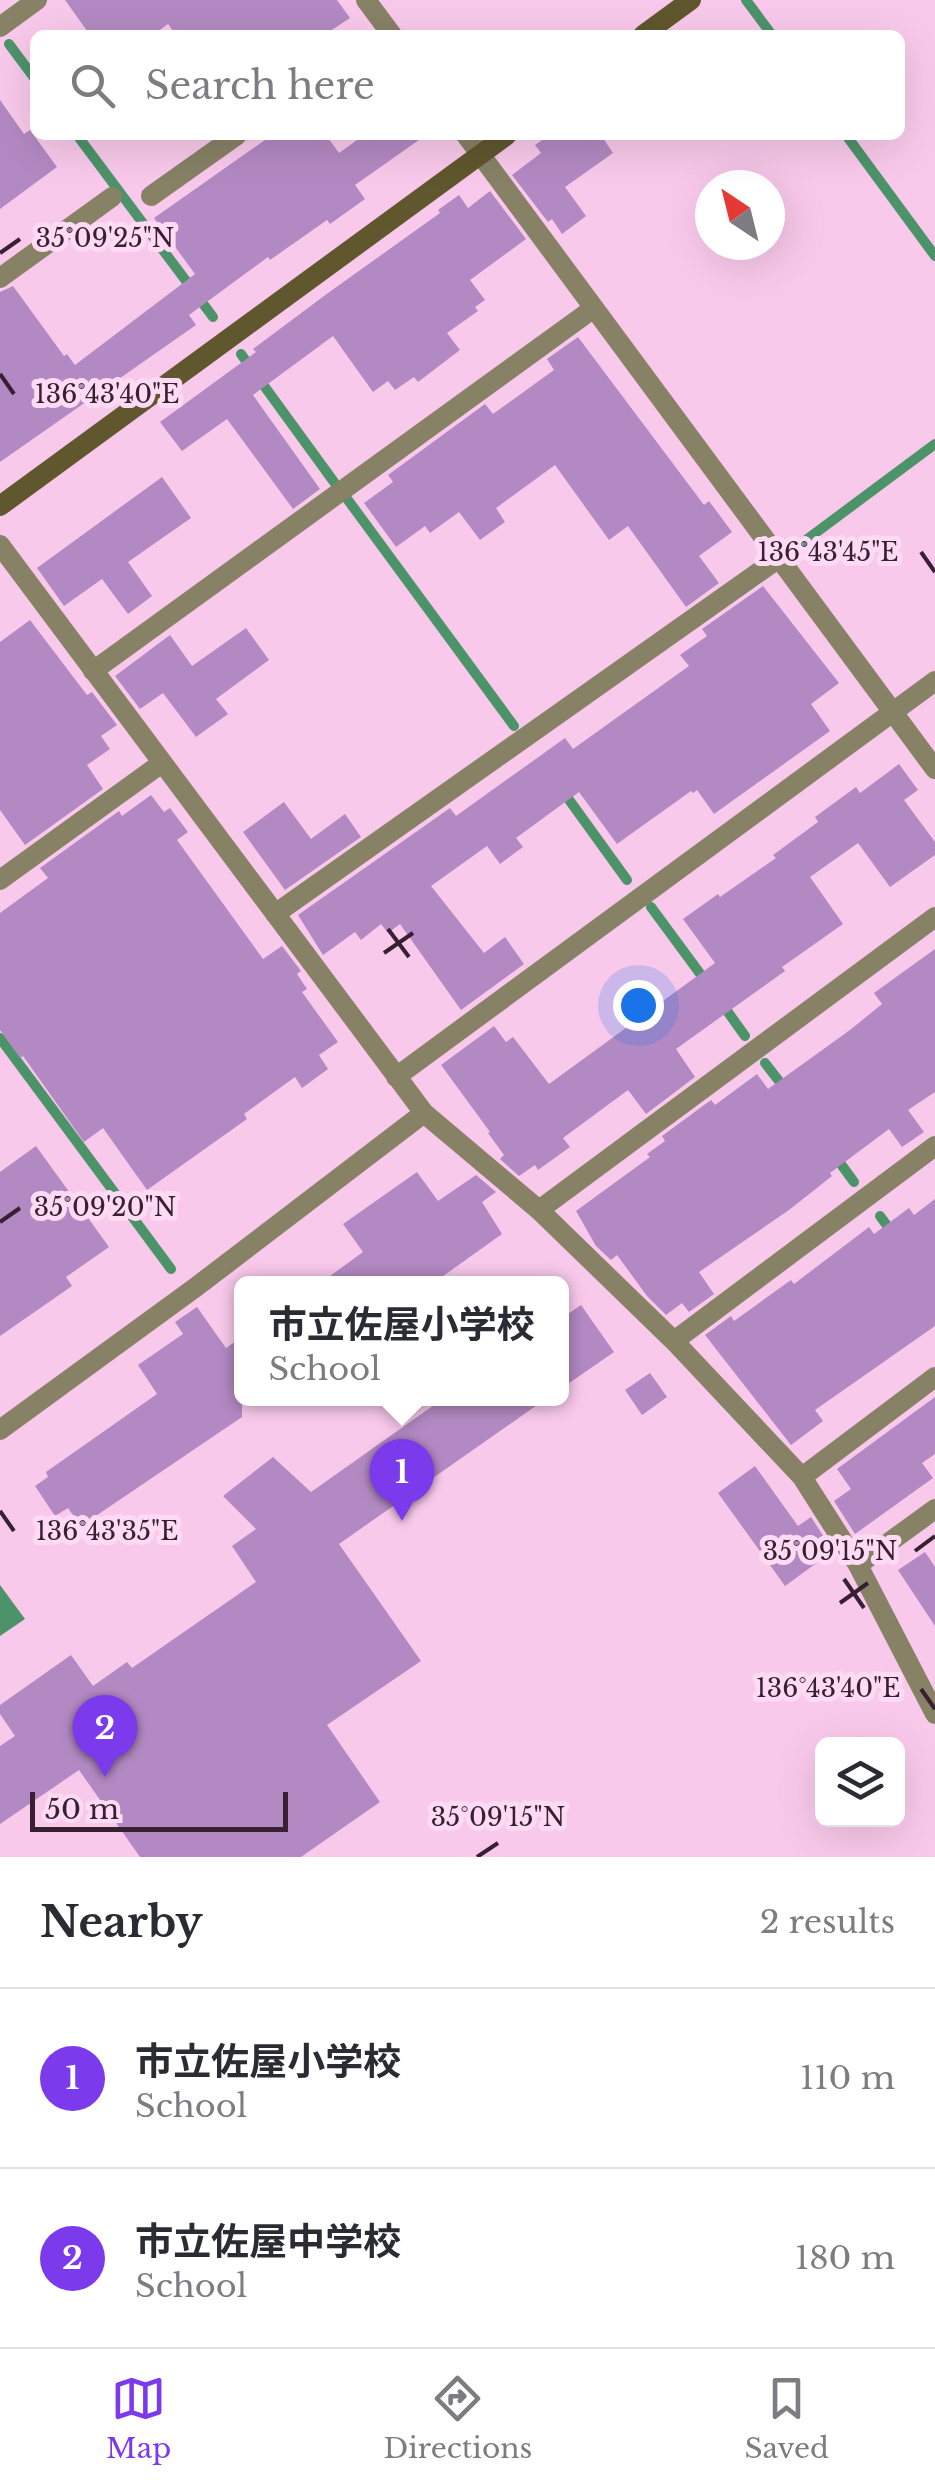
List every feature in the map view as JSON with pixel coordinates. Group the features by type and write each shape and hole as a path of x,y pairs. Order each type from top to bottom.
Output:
{"street":[{"path":"0,27 37,0"},
{"path":"366,0 384,30"},
{"path":"651,30 691,0"},
{"path":"151,196 230,140"},
{"path":"470,140 935,769"},
{"path":"0,506 500,140"},
{"path":"0,278 112,198"},
{"path":"93,671 594,308"},
{"path":"0,546 424,1113 540,1210 674,1341 802,1477 858,1565 935,1714"},
{"path":"275,914 779,558"},
{"path":"396,1077 935,681"},
{"path":"0,880 162,763"},
{"path":"540,1210 935,917"},
{"path":"0,1430 424,1113"},
{"path":"674,1341 935,1146"},
{"path":"802,1477 935,1377"},
{"path":"858,1565 935,1509"}],"shaded area":[{"path":"0,1585 25,1619 0,1636"}],"building":[{"path":"65,0 337,0 350,18 332,30 172,30 168,24 160,30 86,30"},
{"path":"0,100 24,134 30,130 30,140 37,140 57,167 0,209"},
{"path":"265,140 330,140 339,153 357,140 419,140 355,185 365,199 270,260 268,257 189,315 196,325 0,462 0,292 13,286 64,356 67,354 75,365 195,274 154,218"},
{"path":"542,140 604,140 613,153 565,187 586,216 562,234 512,175 541,153 535,145"},
{"path":"490,191 526,239 470,280 485,300 475,307 478,311 447,333 460,350 418,382 414,377 395,390 388,381 373,392 333,336 253,395 320,489 293,509 227,419 182,451 160,422 459,195 468,208"},
{"path":"578,337 704,505 709,501 732,532 699,556 719,583 686,607 628,526 609,540 555,465 496,508 505,522 480,540 459,512 430,533 425,526 396,547 364,503 393,482 388,475 485,404 493,414 554,370 547,359"},
{"path":"162,477 191,518 128,562 152,596 128,614 102,579 64,606 37,568"},
{"path":"763,586 839,683 811,704 830,731 714,814 697,790 691,791 617,844 579,792 516,838 523,847 500,864 487,846 431,886 484,953 505,937 524,964 461,1010 400,924 388,933 381,924 361,940 355,932 323,955 298,915 450,808 456,816 565,738 573,749 689,666 680,655 707,636 702,629"},
{"path":"30,620 87,695 92,692 117,725 101,736 110,749 87,765 103,789 25,845 0,810 0,642"},
{"path":"246,628 269,660 216,699 228,714 196,737 163,693 140,709 115,676 170,635 192,666"},
{"path":"899,764 918,790 904,800 935,842 935,855 890,887 858,843 810,877 843,924 676,1049 695,1077 646,1114 628,1090 563,1138 570,1147 538,1170 535,1165 519,1176 500,1159 504,1155 490,1132 441,1065 494,1026 506,1042 513,1037 549,1084 715,963 683,919 776,858 773,855 818,822 815,817 856,787 860,793"},
{"path":"151,795 164,812 170,808 188,832 177,840 263,959 282,946 301,971 297,974 307,989 302,992 338,1042 319,1055 328,1069 302,1088 295,1077 244,1114 247,1119 147,1190 103,1128 84,1142 0,1030 0,913 48,878 40,868 119,811 122,816"},
{"path":"284,802 311,839 345,814 361,837 285,890 243,832"},
{"path":"935,949 935,1092 908,1110 924,1132 902,1147 889,1129 789,1210 699,1272 714,1294 689,1312 682,1303 666,1315 617,1255 611,1260 596,1246 576,1211 650,1157 647,1154 665,1141 662,1136 711,1100 715,1105 757,1074 768,1089 850,1030 882,1004 874,993"},
{"path":"36,1146 109,1247 66,1277 72,1286 0,1336 0,1172"},
{"path":"417,1172 438,1201 476,1175 496,1192 482,1202 502,1234 443,1276 330,1276 363,1252 343,1224"},
{"path":"935,1199 935,1326 815,1410 823,1421 791,1445 705,1335 731,1316 734,1321 791,1280 794,1284 869,1227 874,1234 909,1208 914,1215"},
{"path":"581,1305 614,1352 569,1383 569,1313"},
{"path":"197,1307 226,1348 234,1342 234,1406 242,1406 242,1417 81,1526 68,1508 55,1516 35,1486 48,1477 46,1472 157,1394 138,1365 183,1334 175,1322"},
{"path":"650,1373 667,1397 642,1415 625,1390"},
{"path":"935,1397 935,1454 922,1463 933,1478 855,1534 834,1501 851,1489 837,1469"},
{"path":"433,1406 536,1406 339,1544 421,1661 327,1725 380,1802 301,1857 140,1857 79,1770 0,1824 0,1746 15,1736 0,1714 0,1705 71,1655 93,1686 127,1662 132,1668 256,1582 232,1546 256,1529 223,1496 273,1457 311,1492"},
{"path":"755,1466 798,1526 811,1517 833,1551 785,1586 718,1493"},
{"path":"925,1552 935,1567 935,1626 898,1570"}],"waterway":[{"path":"746,0 768,30"},
{"path":"9,44 30,72"},
{"path":"81,140 213,317"},
{"path":"850,140 935,256"},
{"path":"241,354 334,482"},
{"path":"798,546 935,444"},
{"path":"345,496 514,726"},
{"path":"562,790 627,880"},
{"path":"651,907 707,983"},
{"path":"720,1001 745,1036"},
{"path":"0,1038 171,1269"},
{"path":"765,1063 786,1090"},
{"path":"835,1156 854,1182"},
{"path":"880,1216 894,1235"}],"place":[{"name":"市立佐屋小学校","path":"402,1521"},
{"name":"市立佐屋中学校","path":"105,1777"}]}
